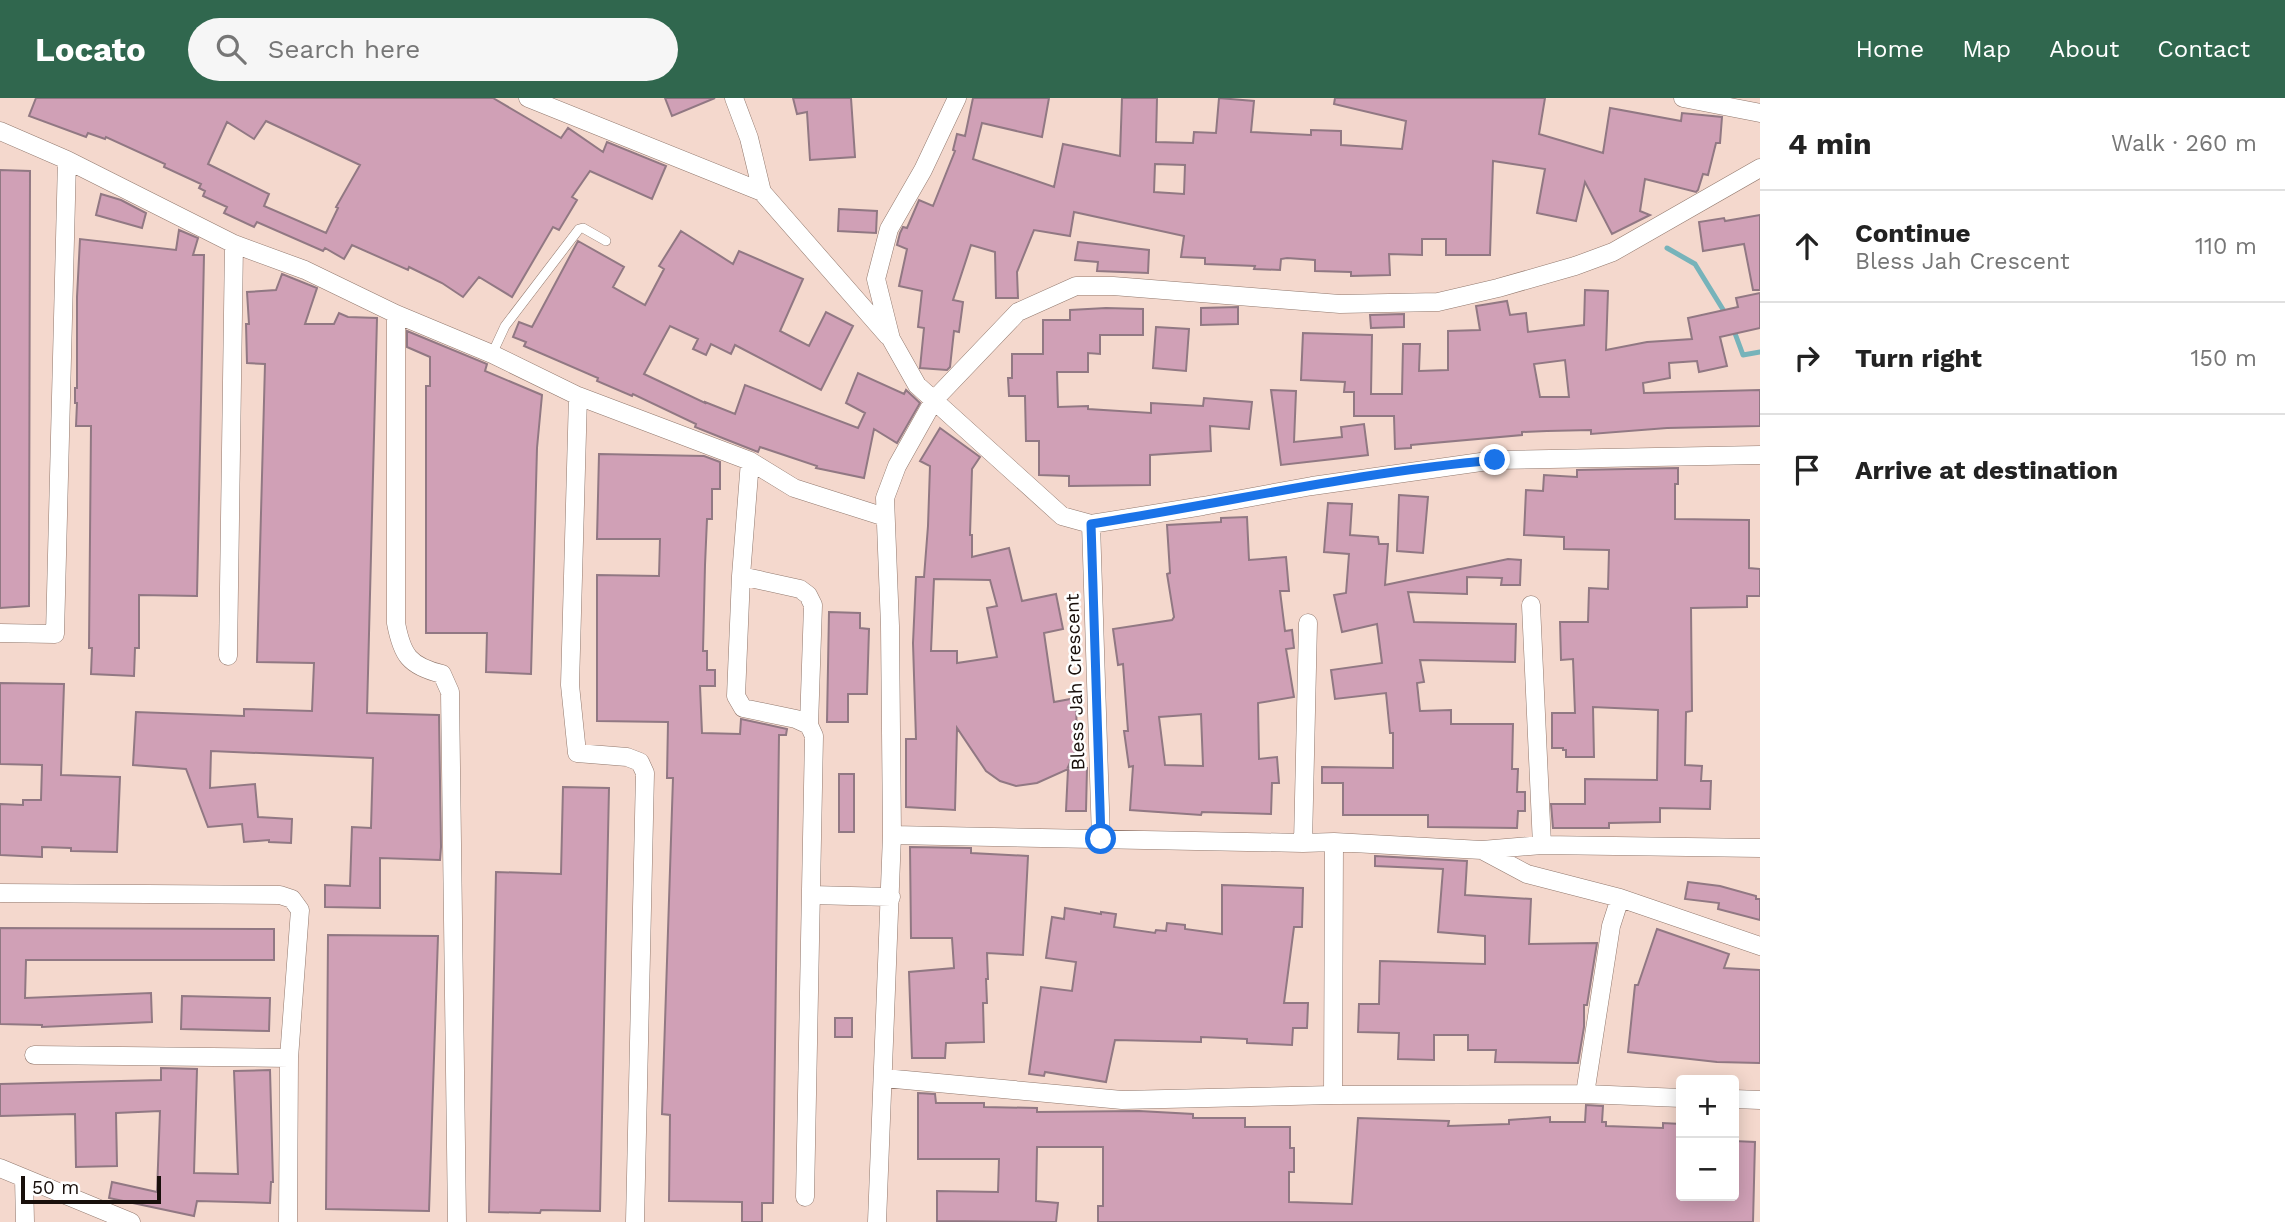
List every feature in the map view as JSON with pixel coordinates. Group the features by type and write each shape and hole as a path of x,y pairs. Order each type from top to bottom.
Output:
{"street":[{"path":"528,98 762,191 891,339 917,385 1062,516 1091,524 1312,486 1495,460 1760,455"},
{"path":"734,98 749,138 762,191"},
{"path":"891,339 876,279 889,229 929,159 957,98"},
{"path":"1682,98 1760,113"},
{"path":"0,131 67,160 234,244 305,270 578,396 750,461 794,488 885,517"},
{"path":"0,633 55,634 67,160"},
{"path":"877,1222 892,835 890,626 885,498 890,479 934,400 1018,312 1076,286 1113,286 1340,304 1438,302 1575,266 1613,252 1760,169"},
{"path":"228,656 234,244"},
{"path":"396,314 396,623 400,644 411,662 442,674 450,692 457,1222"},
{"path":"578,396 570,685 577,753 627,757 640,762 645,773 635,1222"},
{"path":"750,461 741,576 736,696 743,708 796,719 809,725"},
{"name":"Bless Jah Crescent","path":"1091,524 1101,839"},
{"path":"741,576 800,589 808,595 813,605 809,725 814,736 805,1197"},
{"path":"1531,605 1542,845"},
{"path":"1303,843 1308,623"},
{"path":"892,835 1334,842 1482,850 1542,845 1760,848"},
{"path":"1333,1095 1334,842"},
{"path":"1482,850 1527,874 1620,898 1760,946"},
{"path":"0,892 280,895 292,899 300,910 289,1058 288,1222"},
{"path":"811,895 891,897"},
{"path":"1585,1094 1611,926 1620,898"},
{"path":"34,1055 289,1058"},
{"path":"884,1078 1122,1100 1333,1095 1585,1094 1676,1098"},
{"path":"1739,1099 1760,1100"},
{"path":"0,1168 131,1222"},
{"path":"24,1178 25,1222"}],"lane":[{"path":"492,354 505,326 579,229 583,228 606,242"}],"building":[{"path":"36,98 493,98 561,138 568,128 603,152 607,142 666,166 652,199 590,171 572,197 577,200 559,230 553,227 512,297 479,277 463,297 409,267 408,270 352,245 344,259 325,248 323,251 257,222 254,227 224,213 227,207 203,196 205,191 199,188 201,184 164,167 165,164 106,137 105,139 88,133 86,137 29,116","holes":["266,121 360,165 336,207 338,208 326,233 264,206 269,194 208,164 227,122 254,139"]},
{"path":"665,98 715,98 672,116"},
{"path":"793,98 851,98 855,157 810,160 807,112 797,114"},
{"path":"973,98 1049,98 1042,137 982,123 973,159 1054,187 1063,144 1120,156 1122,98 1157,98 1156,142 1193,143 1194,132 1216,133 1219,98 1254,101 1251,132 1311,135 1311,130 1341,131 1341,145 1402,149 1406,121 1334,104 1335,98 1545,98 1539,134 1603,153 1610,108 1681,121 1682,113 1722,117 1720,143 1716,143 1708,175 1703,174 1698,190 1696,192 1645,179 1640,211 1650,215 1612,234 1585,182 1576,221 1537,213 1545,169 1493,161 1490,255 1446,255 1446,239 1422,239 1422,255 1389,254 1390,275 1351,276 1351,272 1315,271 1315,260 1287,258 1281,259 1280,270 1205,264 1205,258 1181,257 1184,236 1074,212 1070,236 1034,230 1017,272 1018,298 996,298 995,252 971,245 953,300 963,302 959,332 954,331 950,367 947,370 920,368 924,328 918,327 922,291 899,286 907,249 897,245 900,233 903,227 907,228 919,200 933,206 955,151 953,150 957,134 965,136","holes":["1155,164 1185,165 1184,194 1154,192"]},
{"path":"0,170 30,171 29,606 0,608"},
{"path":"101,194 121,200 146,213 142,228 96,215"},
{"path":"839,209 877,211 876,233 838,231"},
{"path":"1760,215 1760,290 1753,290 1744,244 1703,251 1699,222"},
{"path":"179,230 198,238 193,255 204,255 197,596 139,595 139,648 135,648 134,676 91,674 91,426 76,426 75,403 80,239 176,250"},
{"path":"681,231 733,264 739,251 803,279 780,331 809,346 826,312 853,326 821,390 735,345 731,354 711,344 706,355 693,349 698,339 670,326 644,374 735,414 745,385 858,428 865,413 846,403 858,373 904,394 906,390 920,403 897,443 874,429 864,478 816,468 817,466 760,447 758,452 695,427 696,424 633,394 632,396 597,381 598,378 524,346 526,342 513,337 519,322 532,327 578,241 624,267 613,287 645,305 664,269 659,266"},
{"path":"1078,242 1149,250 1148,273 1097,271 1098,262 1075,260"},
{"path":"282,274 317,288 305,324 334,324 339,313 348,317 377,318 367,713 439,715 440,860 380,858 380,908 325,907 325,885 350,886 352,827 371,828 373,758 211,751 210,788 255,784 258,817 292,819 291,843 269,840 244,842 242,824 208,827 186,769 133,765 136,712 244,716 244,709 312,711 314,663 257,662 265,364 247,363 247,292 276,290"},
{"path":"1585,290 1608,291 1606,350 1647,342 1692,339 1688,318 1738,307 1736,298 1760,293 1760,328 1720,337 1727,366 1699,372 1697,361 1669,363 1670,378 1643,383 1644,393 1760,390 1760,426 1667,428 1591,434 1591,430 1522,432 1522,435 1411,445 1411,448 1395,449 1394,416 1354,416 1354,392 1344,392 1345,382 1301,380 1303,333 1372,335 1371,394 1402,394 1403,344 1420,344 1419,371 1448,370 1448,331 1480,330 1476,306 1507,301 1510,315 1526,313 1528,332 1584,325","holes":["1565,360 1569,397 1540,397 1534,364"]},
{"path":"1238,307 1238,324 1201,325 1201,308"},
{"path":"1143,309 1143,335 1100,335 1100,354 1088,353 1088,372 1057,372 1058,407 1088,406 1088,409 1151,413 1151,403 1203,406 1204,398 1252,402 1249,429 1210,426 1211,451 1150,455 1150,485 1069,486 1069,476 1039,475 1039,441 1026,441 1025,396 1009,396 1008,378 1012,378 1012,354 1043,354 1043,320 1070,320 1070,310"},
{"path":"1404,314 1404,327 1371,328 1370,315"},
{"path":"1156,327 1189,329 1186,371 1153,368"},
{"path":"407,331 487,364 485,371 542,395 537,448 531,674 486,672 487,633 426,633 426,386 430,386 430,357 407,347"},
{"path":"1271,390 1296,391 1294,442 1342,437 1341,427 1364,424 1368,455 1281,465"},
{"path":"940,428 980,457 972,469 972,557 1009,548 1022,601 1056,594 1063,629 1044,633 1054,702 1076,698 1077,747 1068,767 1087,768 1086,811 1066,811 1068,769 1037,783 1016,786 1000,781 986,771 957,728 955,810 906,807 906,739 916,739 913,643 916,577 924,577 928,526 930,466 920,461","holes":["934,579 990,580 997,606 987,608 997,657 957,663 957,651 931,651"]},
{"path":"599,454 704,456 720,462 720,489 712,489 712,519 707,519 703,651 707,651 707,670 715,670 715,686 700,686 702,733 740,734 741,719 787,729 786,735 779,735 773,1203 762,1203 762,1222 742,1222 742,1202 669,1201 670,1115 662,1114 673,778 667,778 668,722 597,721 597,575 659,576 660,539 597,539"},
{"path":"1678,468 1675,519 1749,520 1749,568 1760,569 1760,596 1747,596 1747,607 1691,608 1692,711 1686,712 1685,765 1702,766 1701,781 1711,781 1710,809 1660,808 1660,822 1609,823 1609,828 1553,828 1551,804 1585,804 1585,779 1657,780 1658,710 1593,707 1594,757 1566,757 1566,750 1563,748 1552,748 1552,713 1575,713 1573,659 1561,660 1560,622 1588,622 1589,588 1608,589 1609,550 1564,549 1564,537 1524,535 1526,490 1543,491 1544,475 1577,477 1577,470"},
{"path":"1399,495 1428,497 1423,553 1397,551"},
{"path":"1328,503 1352,504 1350,535 1378,537 1379,544 1388,544 1385,585 1508,559 1521,560 1520,585 1501,585 1502,578 1467,577 1467,594 1408,592 1414,622 1516,624 1515,662 1420,660 1424,682 1417,683 1420,711 1451,710 1451,724 1513,724 1512,769 1518,769 1517,792 1525,792 1525,811 1518,811 1517,828 1428,827 1428,815 1343,815 1343,783 1322,783 1322,767 1393,768 1393,733 1390,733 1386,693 1335,699 1331,670 1382,663 1377,624 1342,632 1334,595 1346,593 1349,554 1324,552"},
{"path":"1247,517 1249,560 1286,557 1289,591 1280,591 1285,631 1292,630 1294,648 1286,649 1294,697 1258,703 1259,759 1277,757 1279,783 1272,783 1271,814 1202,812 1201,815 1130,810 1133,766 1129,767 1124,731 1128,731 1123,664 1118,665 1113,629 1172,620 1174,617 1167,574 1170,573 1167,525 1221,522 1221,518","holes":["1201,714 1203,766 1165,765 1159,717"]},
{"path":"829,612 860,613 860,628 869,629 867,694 848,694 848,722 827,722"},
{"path":"0,683 64,684 61,775 120,777 117,852 42,847 42,857 0,855 0,804 23,805 23,800 41,800 42,765 0,764"},
{"path":"839,774 854,774 854,832 839,832"},
{"path":"563,787 609,788 600,1211 489,1212 496,872 561,874"},
{"path":"910,847 971,848 971,853 1028,856 1023,955 987,953 987,1003 983,1003 984,1042 946,1043 945,1058 912,1058 909,972 954,968 952,938 911,938"},
{"path":"1375,856 1467,861 1465,895 1531,899 1529,944 1597,943 1587,1005 1584,1005 1584,1027 1578,1063 1495,1062 1496,1050 1468,1050 1468,1035 1434,1035 1434,1060 1398,1059 1399,1033 1358,1032 1359,1004 1379,1004 1380,961 1485,964 1485,936 1438,932 1443,869 1375,866"},
{"path":"1688,882 1720,886 1756,896 1756,899 1760,899 1760,920 1718,909 1719,903 1685,899"},
{"path":"1222,885 1303,888 1302,927 1294,927 1284,1003 1308,1003 1307,1028 1293,1028 1292,1045 1201,1037 1201,1042 1115,1040 1106,1082 1045,1072 1044,1076 1029,1074 1041,987 1072,991 1076,962 1046,958 1052,917 1064,919 1065,908 1116,914 1114,927 1155,933 1156,930 1166,931 1167,923 1185,925 1185,929 1222,934"},
{"path":"0,928 274,929 274,960 26,960 25,998 151,993 152,1022 42,1027 0,1024"},
{"path":"1657,929 1729,954 1724,968 1760,970 1760,1063 1717,1062 1628,1052 1635,985 1638,985"},
{"path":"328,935 438,936 429,1211 326,1209"},
{"path":"182,996 270,998 269,1031 181,1029"},
{"path":"835,1018 852,1018 852,1037 835,1037"},
{"path":"161,1068 197,1069 194,1173 238,1174 234,1071 270,1070 273,1182 270,1203 197,1201 194,1216 109,1198 112,1182 157,1192 160,1111 116,1113 117,1166 76,1167 75,1114 0,1116 0,1084 161,1080"},
{"path":"918,1093 935,1094 936,1103 984,1103 984,1107 1037,1108 1037,1112 1139,1111 1193,1114 1193,1118 1245,1118 1245,1127 1290,1127 1290,1148 1294,1148 1294,1172 1289,1172 1289,1202 1352,1204 1358,1118 1449,1121 1448,1126 1509,1124 1509,1120 1550,1117 1550,1122 1585,1122 1586,1105 1603,1106 1602,1122 1606,1122 1606,1126 1663,1128 1663,1123 1676,1124 1676,1201 1739,1201 1739,1141 1755,1142 1753,1222 1098,1222 1098,1206 1103,1206 1103,1147 1037,1147 1036,1201 1058,1203 1056,1222 937,1221 937,1191 998,1192 999,1159 918,1159"}],"waterway":[{"path":"1667,248 1695,264 1727,316"},
{"path":"1733,328 1743,355 1760,352"}],"route":[{"path":"1101,839 1091,524 1312,486 1495,460"}]}
